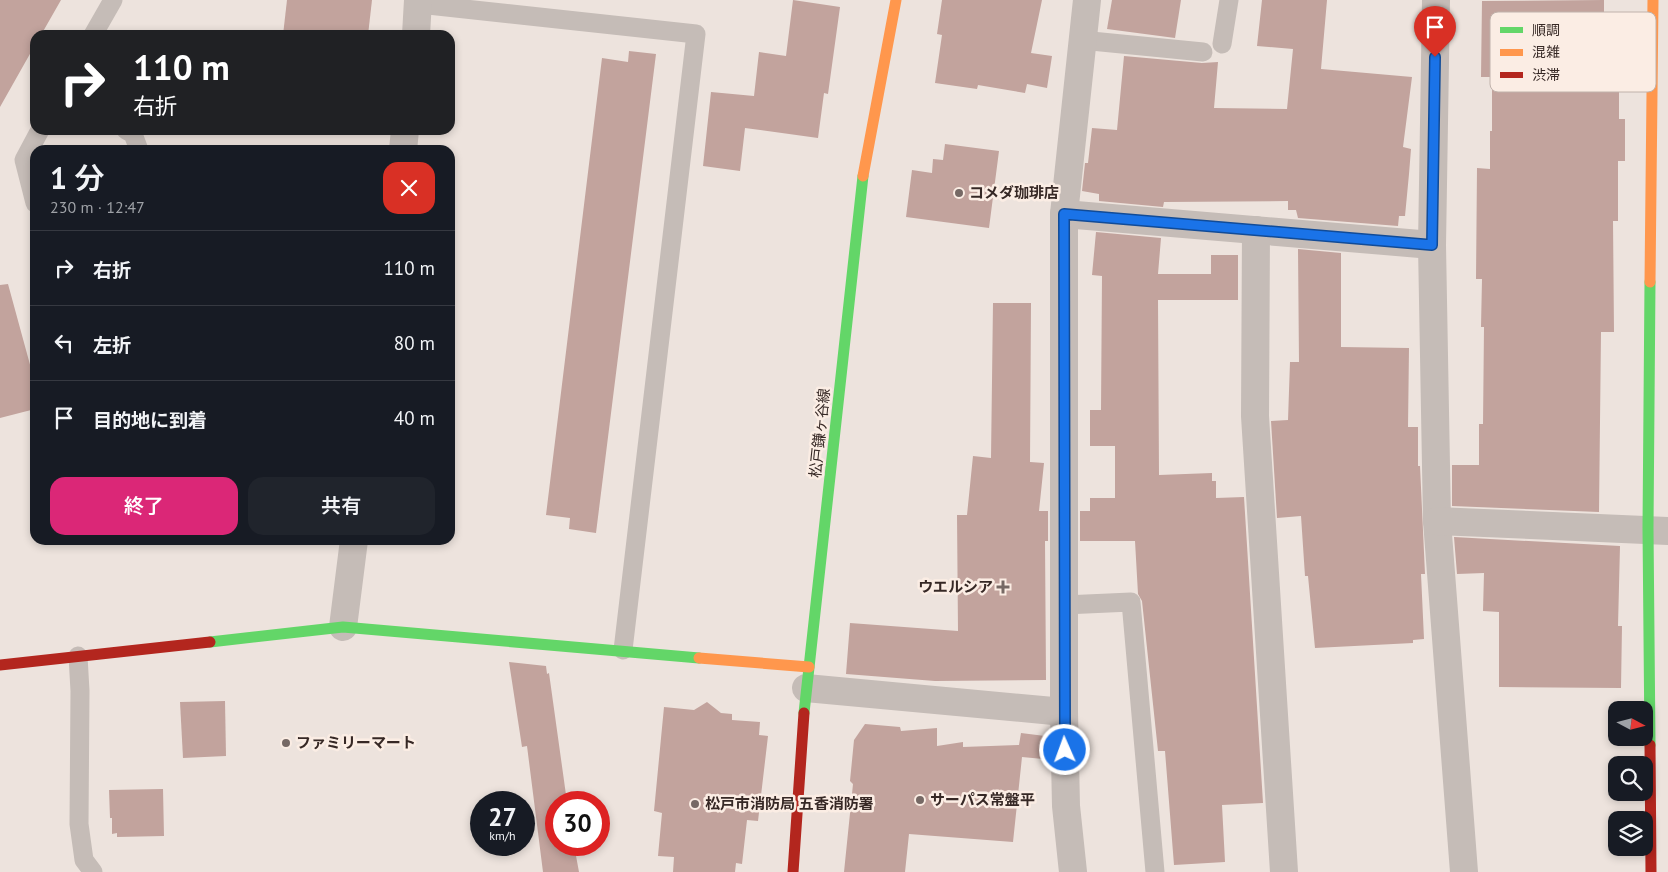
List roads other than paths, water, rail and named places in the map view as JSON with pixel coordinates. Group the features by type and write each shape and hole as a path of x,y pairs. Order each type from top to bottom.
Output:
{"street":[{"name":"松戸鎌ヶ谷線","path":"793,872 808,677 863,178 896,0"},
{"path":"1073,872 1066,806 1064,712 1064,214 1081,40 1087,0"},
{"path":"1436,0 1432,245 1437,521 1464,872"},
{"path":"416,30 419,2"},
{"path":"1651,872 1658,530 1654,92"},
{"path":"1064,214 1432,245"},
{"path":"1256,230 1255,416 1284,872"},
{"path":"1437,521 1658,530"},
{"path":"343,627 353,545"},
{"path":"0,665 343,627 622,650 1064,712"}],"lane":[{"path":"97,30 113,0"},
{"path":"1222,44 1229,0"},
{"path":"419,2 696,34 622,650"},
{"path":"1081,40 1202,52"},
{"path":"30,149 24,160 30,184"},
{"path":"1064,605 1131,602 1155,872"},
{"path":"78,656 80,691 79,824 84,860 93,872"}],"place":[{"name":"コメダ珈琲店","path":"959,193"},
{"name":"ウエルシア","path":"1003,587"},
{"name":"ファミリーマート","path":"286,743"},
{"name":"サーパス常盤平","path":"920,800"},
{"name":"松戸市消防局 五香消防署","path":"695,804"}]}
